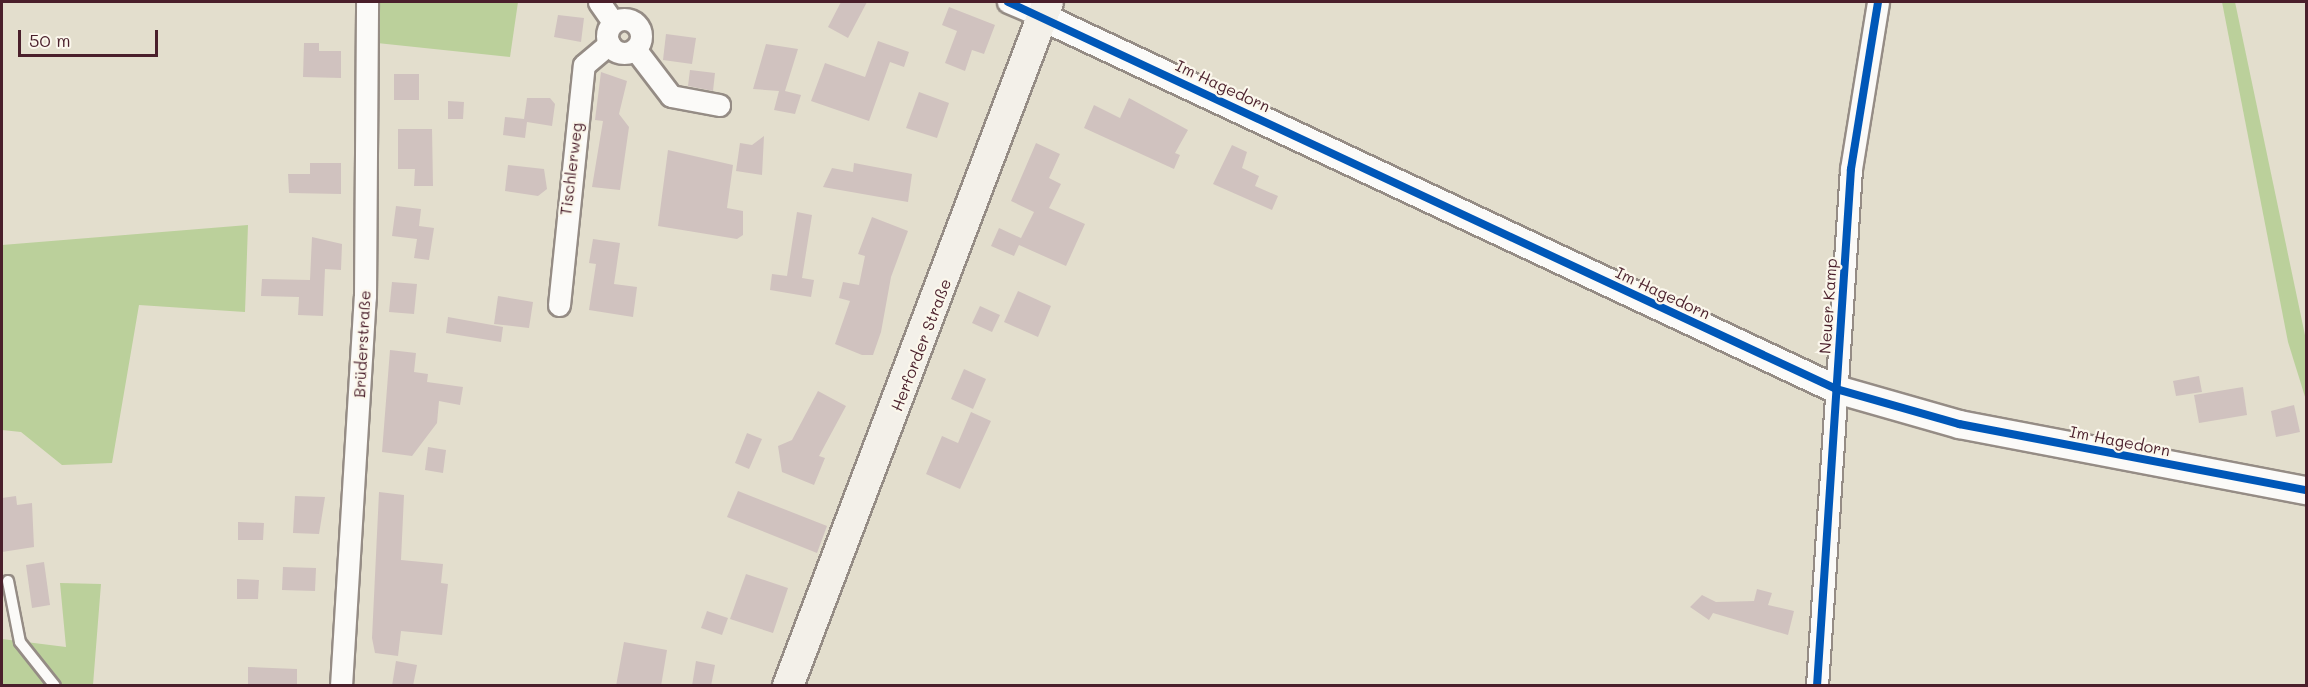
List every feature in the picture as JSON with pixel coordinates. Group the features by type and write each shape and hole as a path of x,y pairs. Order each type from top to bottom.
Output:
{"main road":[{"name":"Herforder Straße","path":"788,686 1046,9"}],"street":[{"name":"Brüderstraße","path":"341,686 364,297 367,2"},
{"path":"599,2 613,22"},
{"path":"1008,2 1046,9"},
{"name":"Neuer Kamp","path":"1817,686 1851,169 1878,2"},
{"name":"Im Hagedorn","path":"1046,9 1836,389 1959,424 2307,490"},
{"path":"635,49 621,53 609,44 607,33 613,22 627,19 639,28 635,49 671,96 719,105"},
{"name":"Tischlerweg","path":"559,305 584,65 609,44"}],"lane":[{"path":"8,581 20,642 55,686"}],"green space":[{"path":"378,2 518,2 510,57 377,43"},
{"path":"2222,2 2235,2 2306,340 2306,400 2288,342"},
{"path":"248,225 245,312 139,305 112,463 62,465 21,432 2,430 2,245"},
{"path":"60,583 101,584 93,685 2,685 2,639 66,647"}],"building":[{"path":"841,2 867,2 848,38 828,27"},
{"path":"949,7 995,25 984,54 972,50 965,71 945,63 957,31 942,25"},
{"path":"558,15 584,18 581,42 554,37"},
{"path":"666,34 696,38 692,64 663,60"},
{"path":"878,41 909,52 904,67 890,62 869,121 811,101 825,63 865,77"},
{"path":"304,43 319,43 319,51 341,51 341,78 303,77"},
{"path":"766,44 798,49 785,91 801,95 795,114 774,110 779,91 753,89"},
{"path":"690,70 715,73 713,91 688,86"},
{"path":"601,72 627,81 619,114 629,127 620,190 592,187 603,121 595,120"},
{"path":"394,74 419,74 419,100 394,100"},
{"path":"919,92 949,103 937,138 906,128"},
{"path":"527,98 550,98 555,104 552,126 527,122 525,138 503,135 505,117 524,119"},
{"path":"1129,98 1188,130 1175,153 1180,155 1174,169 1084,128 1094,105 1120,118"},
{"path":"448,101 464,102 463,119 448,119"},
{"path":"398,129 432,129 433,186 414,186 415,169 398,169"},
{"path":"764,136 762,175 736,171 740,143 752,145"},
{"path":"1036,143 1060,154 1049,178 1061,184 1049,208 1085,224 1066,266 1019,245 1014,256 991,246 999,228 1021,238 1034,212 1011,201"},
{"path":"1232,145 1247,152 1242,168 1259,176 1255,186 1278,196 1272,210 1213,184"},
{"path":"668,150 733,165 727,208 743,211 743,235 737,239 658,226"},
{"path":"310,163 341,163 341,194 289,193 288,174 310,174"},
{"path":"854,163 912,174 908,202 823,187 832,168 853,172"},
{"path":"508,165 544,169 547,189 538,196 505,191"},
{"path":"396,206 421,209 419,226 434,228 429,260 414,258 417,239 392,236"},
{"path":"797,212 812,215 802,278 814,280 811,297 770,290 772,274 787,276"},
{"path":"872,217 908,231 891,277 881,332 873,355 862,355 835,344 850,301 839,298 843,282 859,285 865,256 858,254"},
{"path":"312,237 342,244 341,270 325,269 323,316 298,315 299,297 261,296 262,279 310,280"},
{"path":"593,239 620,243 614,284 637,287 633,317 589,310 596,264 589,263"},
{"path":"392,282 417,284 414,314 389,312"},
{"path":"1018,291 1051,306 1038,337 1004,322"},
{"path":"498,296 533,302 529,328 494,324"},
{"path":"980,306 1000,315 992,332 972,323"},
{"path":"448,317 503,327 501,342 446,333"},
{"path":"390,350 416,353 414,372 428,374 427,382 463,387 460,405 439,401 437,423 412,456 382,452"},
{"path":"964,369 986,379 973,409 951,399"},
{"path":"2199,376 2202,392 2176,396 2173,381"},
{"path":"2243,387 2247,415 2199,423 2194,395"},
{"path":"818,391 846,406 819,456 825,458 814,485 782,472 778,446 792,440"},
{"path":"2294,405 2300,432 2276,437 2271,411"},
{"path":"971,412 991,421 960,489 926,474 942,436 958,443"},
{"path":"747,433 762,439 749,469 735,463"},
{"path":"428,447 446,450 443,473 425,470"},
{"path":"738,491 827,526 817,553 727,517"},
{"path":"379,492 404,495 401,560 443,564 441,583 448,584 442,635 401,631 398,656 375,653 372,638"},
{"path":"16,496 17,505 32,503 34,547 2,552 2,498"},
{"path":"295,496 325,497 319,534 293,533"},
{"path":"238,522 264,523 263,540 238,540"},
{"path":"44,562 50,605 32,608 26,565"},
{"path":"283,567 316,568 315,591 282,590"},
{"path":"746,574 788,588 773,633 730,619"},
{"path":"237,579 259,580 258,599 237,599"},
{"path":"1757,589 1772,593 1768,605 1794,611 1788,635 1713,613 1709,620 1690,607 1702,595 1716,602 1754,601"},
{"path":"707,611 728,618 722,635 701,628"},
{"path":"624,642 667,650 661,686 616,686"},
{"path":"396,661 417,665 413,686 392,686"},
{"path":"696,661 715,665 711,686 692,686"},
{"path":"248,667 297,669 297,686 248,686"}],"cycle path":[{"path":"1008,2 1836,389 1959,424 2306,490"},
{"path":"1817,686 1851,169 1878,2"}]}
